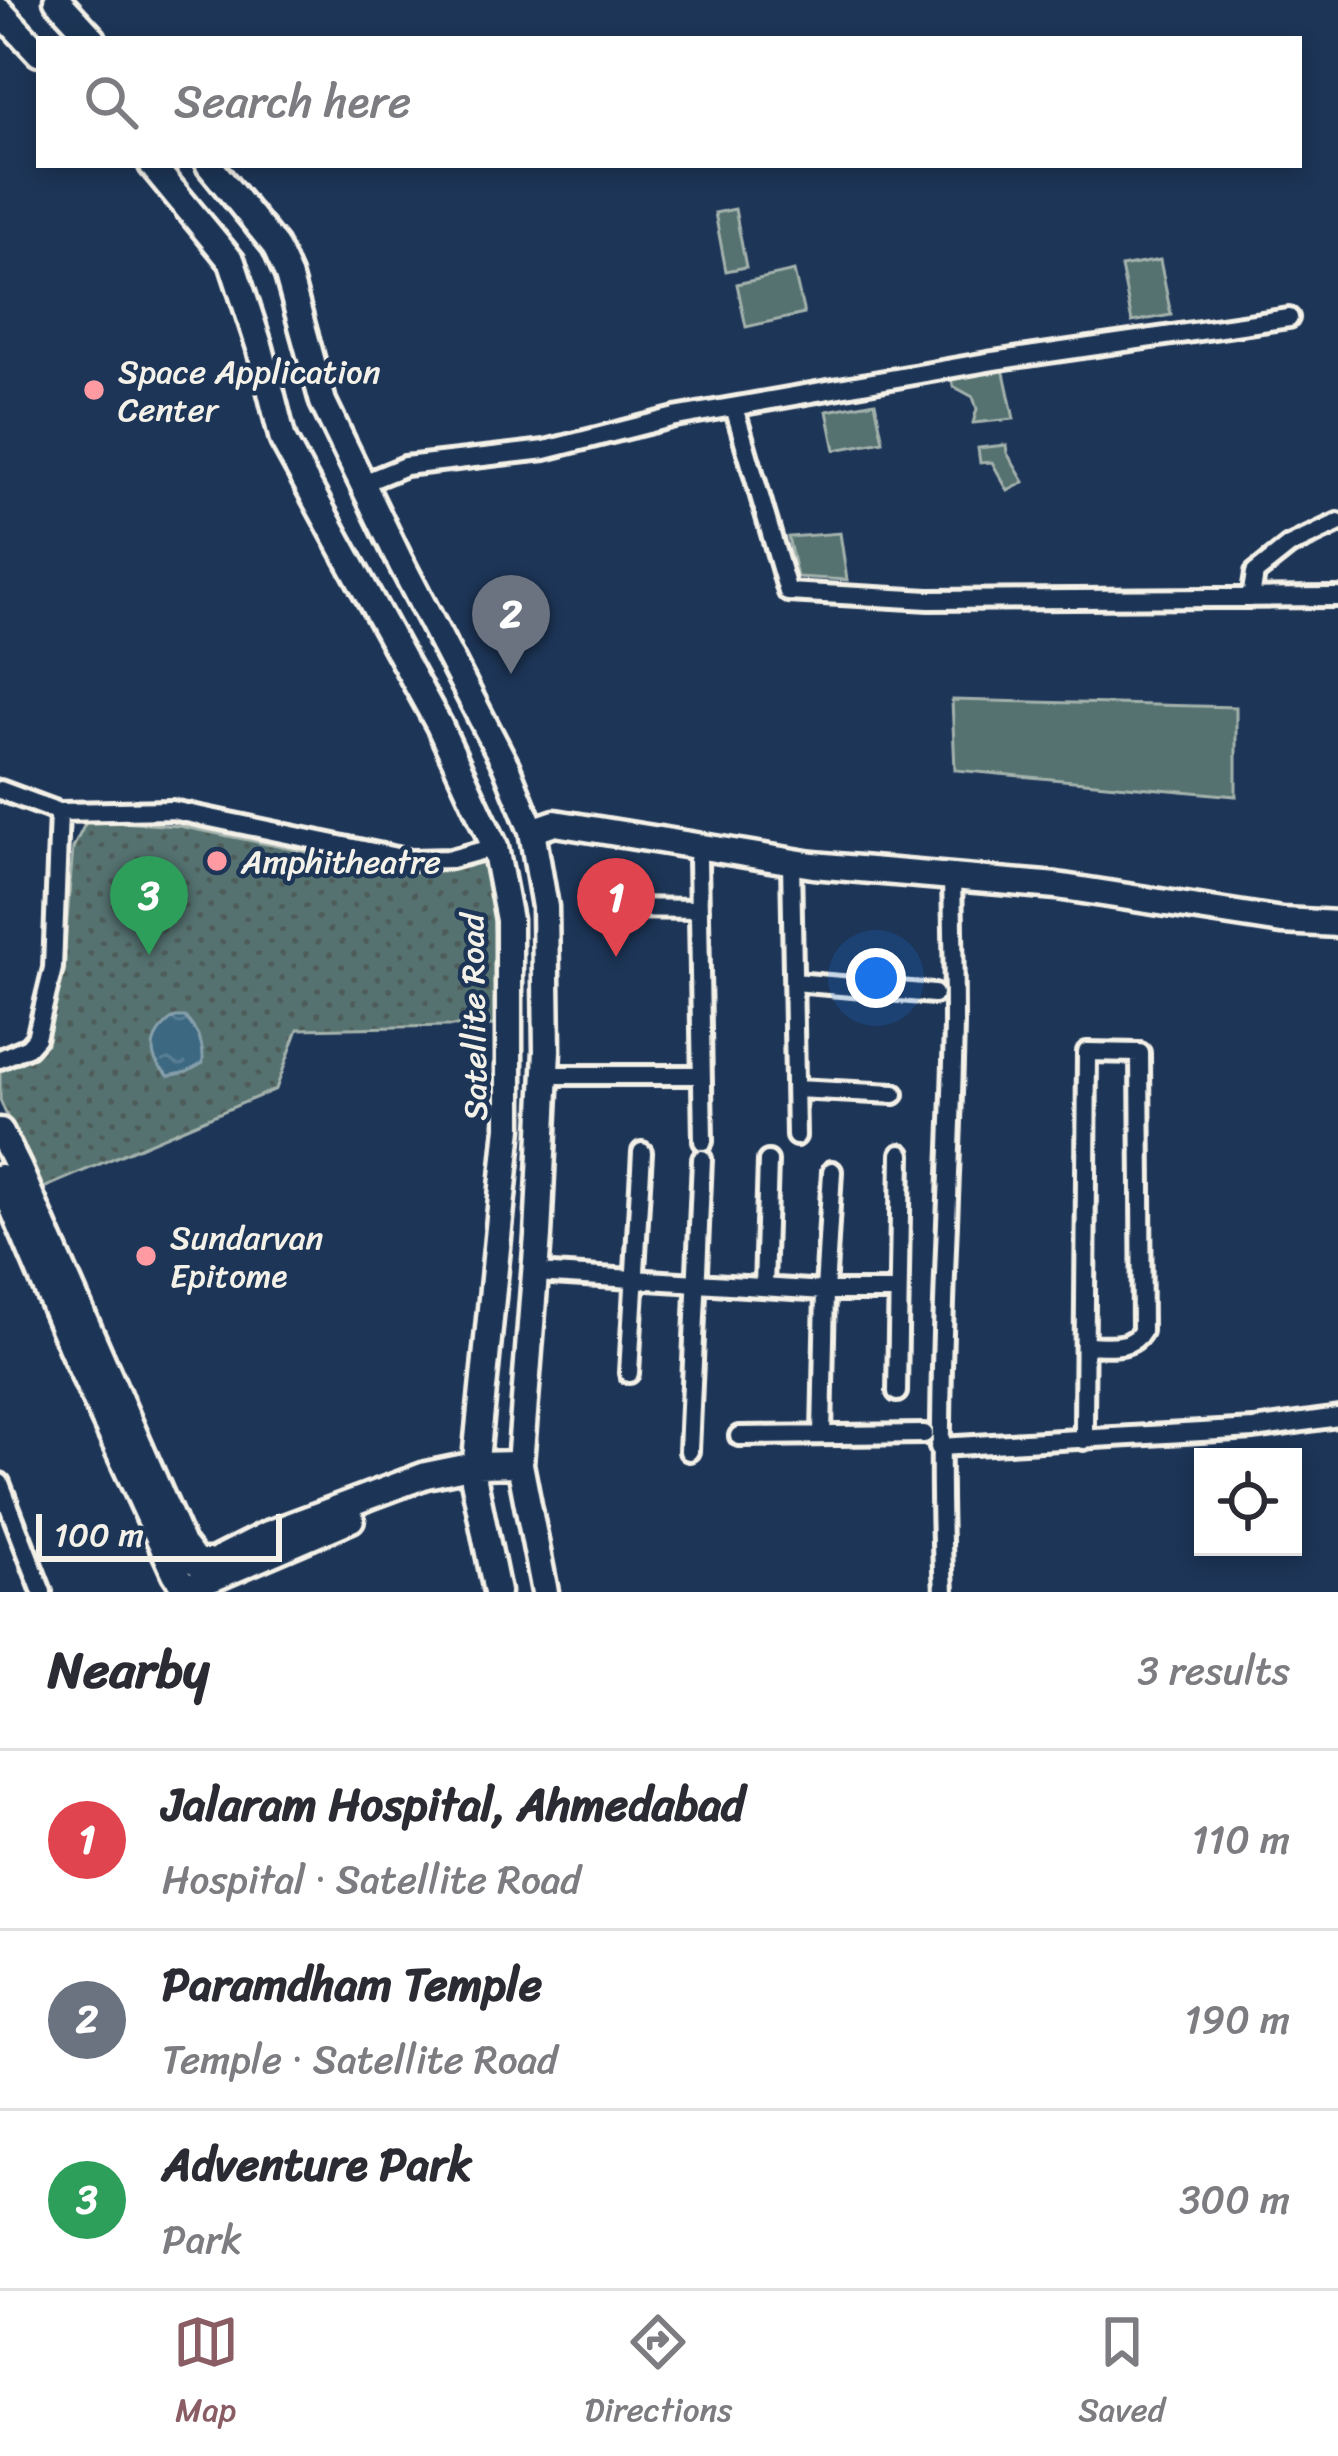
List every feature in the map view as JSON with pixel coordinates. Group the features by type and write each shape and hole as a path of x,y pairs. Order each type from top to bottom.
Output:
{"main road":[{"path":"57,0 90,36"},
{"path":"0,11 36,50"},
{"name":"Satellite Road","path":"154,168 232,262 283,440 439,724 495,848 509,920 509,1127 474,1473 496,1592"},
{"name":"Satellite Road","path":"211,168 275,246 288,275 322,403 506,766 532,831 545,907 545,1076 520,1471 545,1592"},
{"path":"532,831 555,824 791,862 1058,886 1282,921 1338,924"},
{"path":"0,1131 182,1544 196,1562 213,1562 268,1534 426,1475 520,1471"},
{"path":"0,1177 175,1573 176,1588 214,1578 374,1509 474,1473"}],"street":[{"path":"361,484 405,466 545,450 675,417 993,361 1289,318"},
{"path":"734,407 788,592 929,600 1338,597"},
{"path":"1251,598 1256,573 1288,545 1338,523"},
{"path":"0,790 59,812 172,810 411,860 451,859 495,848"},
{"path":"0,1059 28,1047 36,1038 53,968 59,812"},
{"path":"689,1451 702,1150 698,860"},
{"path":"791,862 796,1136"},
{"path":"944,1592 939,1447 954,1022 952,877"},
{"path":"621,908 699,909"},
{"path":"794,982 934,994"},
{"path":"1084,1345 1124,1345 1142,1331 1140,1053 1088,1052 1084,1345 1084,1440"},
{"path":"545,1076 701,1075"},
{"path":"796,1088 894,1094"},
{"path":"629,1373 641,1151"},
{"path":"897,1392 901,1154"},
{"path":"764,1287 768,1160"},
{"path":"822,1435 832,1171"},
{"path":"536,1273 897,1291"},
{"path":"939,1447 1254,1429 1338,1417"},
{"path":"739,1436 924,1433"},
{"path":"0,1483 42,1592"},
{"path":"176,1588 196,1562"}],"green space":[{"path":"735,209 746,267 726,271 715,213"},
{"path":"1160,260 1171,315 1132,322 1121,267"},
{"path":"794,271 804,314 746,327 737,284"},
{"path":"1003,368 1014,419 973,423 977,409 973,397 953,386 952,379"},
{"path":"875,402 883,441 835,450 827,411"},
{"path":"1006,445 1024,482 1008,491 992,462 980,463 978,448"},
{"path":"840,533 847,580 797,577 788,537"},
{"path":"952,700 1236,707 1236,796 955,770"},
{"path":"87,820 179,826 405,872 490,861 500,1025 298,1029 276,1089 39,1190 0,1100 0,1067 47,1044 63,969 73,848"}],"water":[{"path":"175,1017 185,1017 197,1033 203,1063 169,1076 156,1061 153,1045"}],"place":[{"name":"Space Application Center","path":"94,390"},
{"name":"Paramdham Temple","path":"511,674"},
{"name":"Amphitheatre","path":"217,861"},
{"name":"Adventure Park","path":"149,955"},
{"name":"Jalaram Hospital, Ahmedabad","path":"616,957"},
{"name":"Sundarvan Epitome","path":"146,1256"}]}
